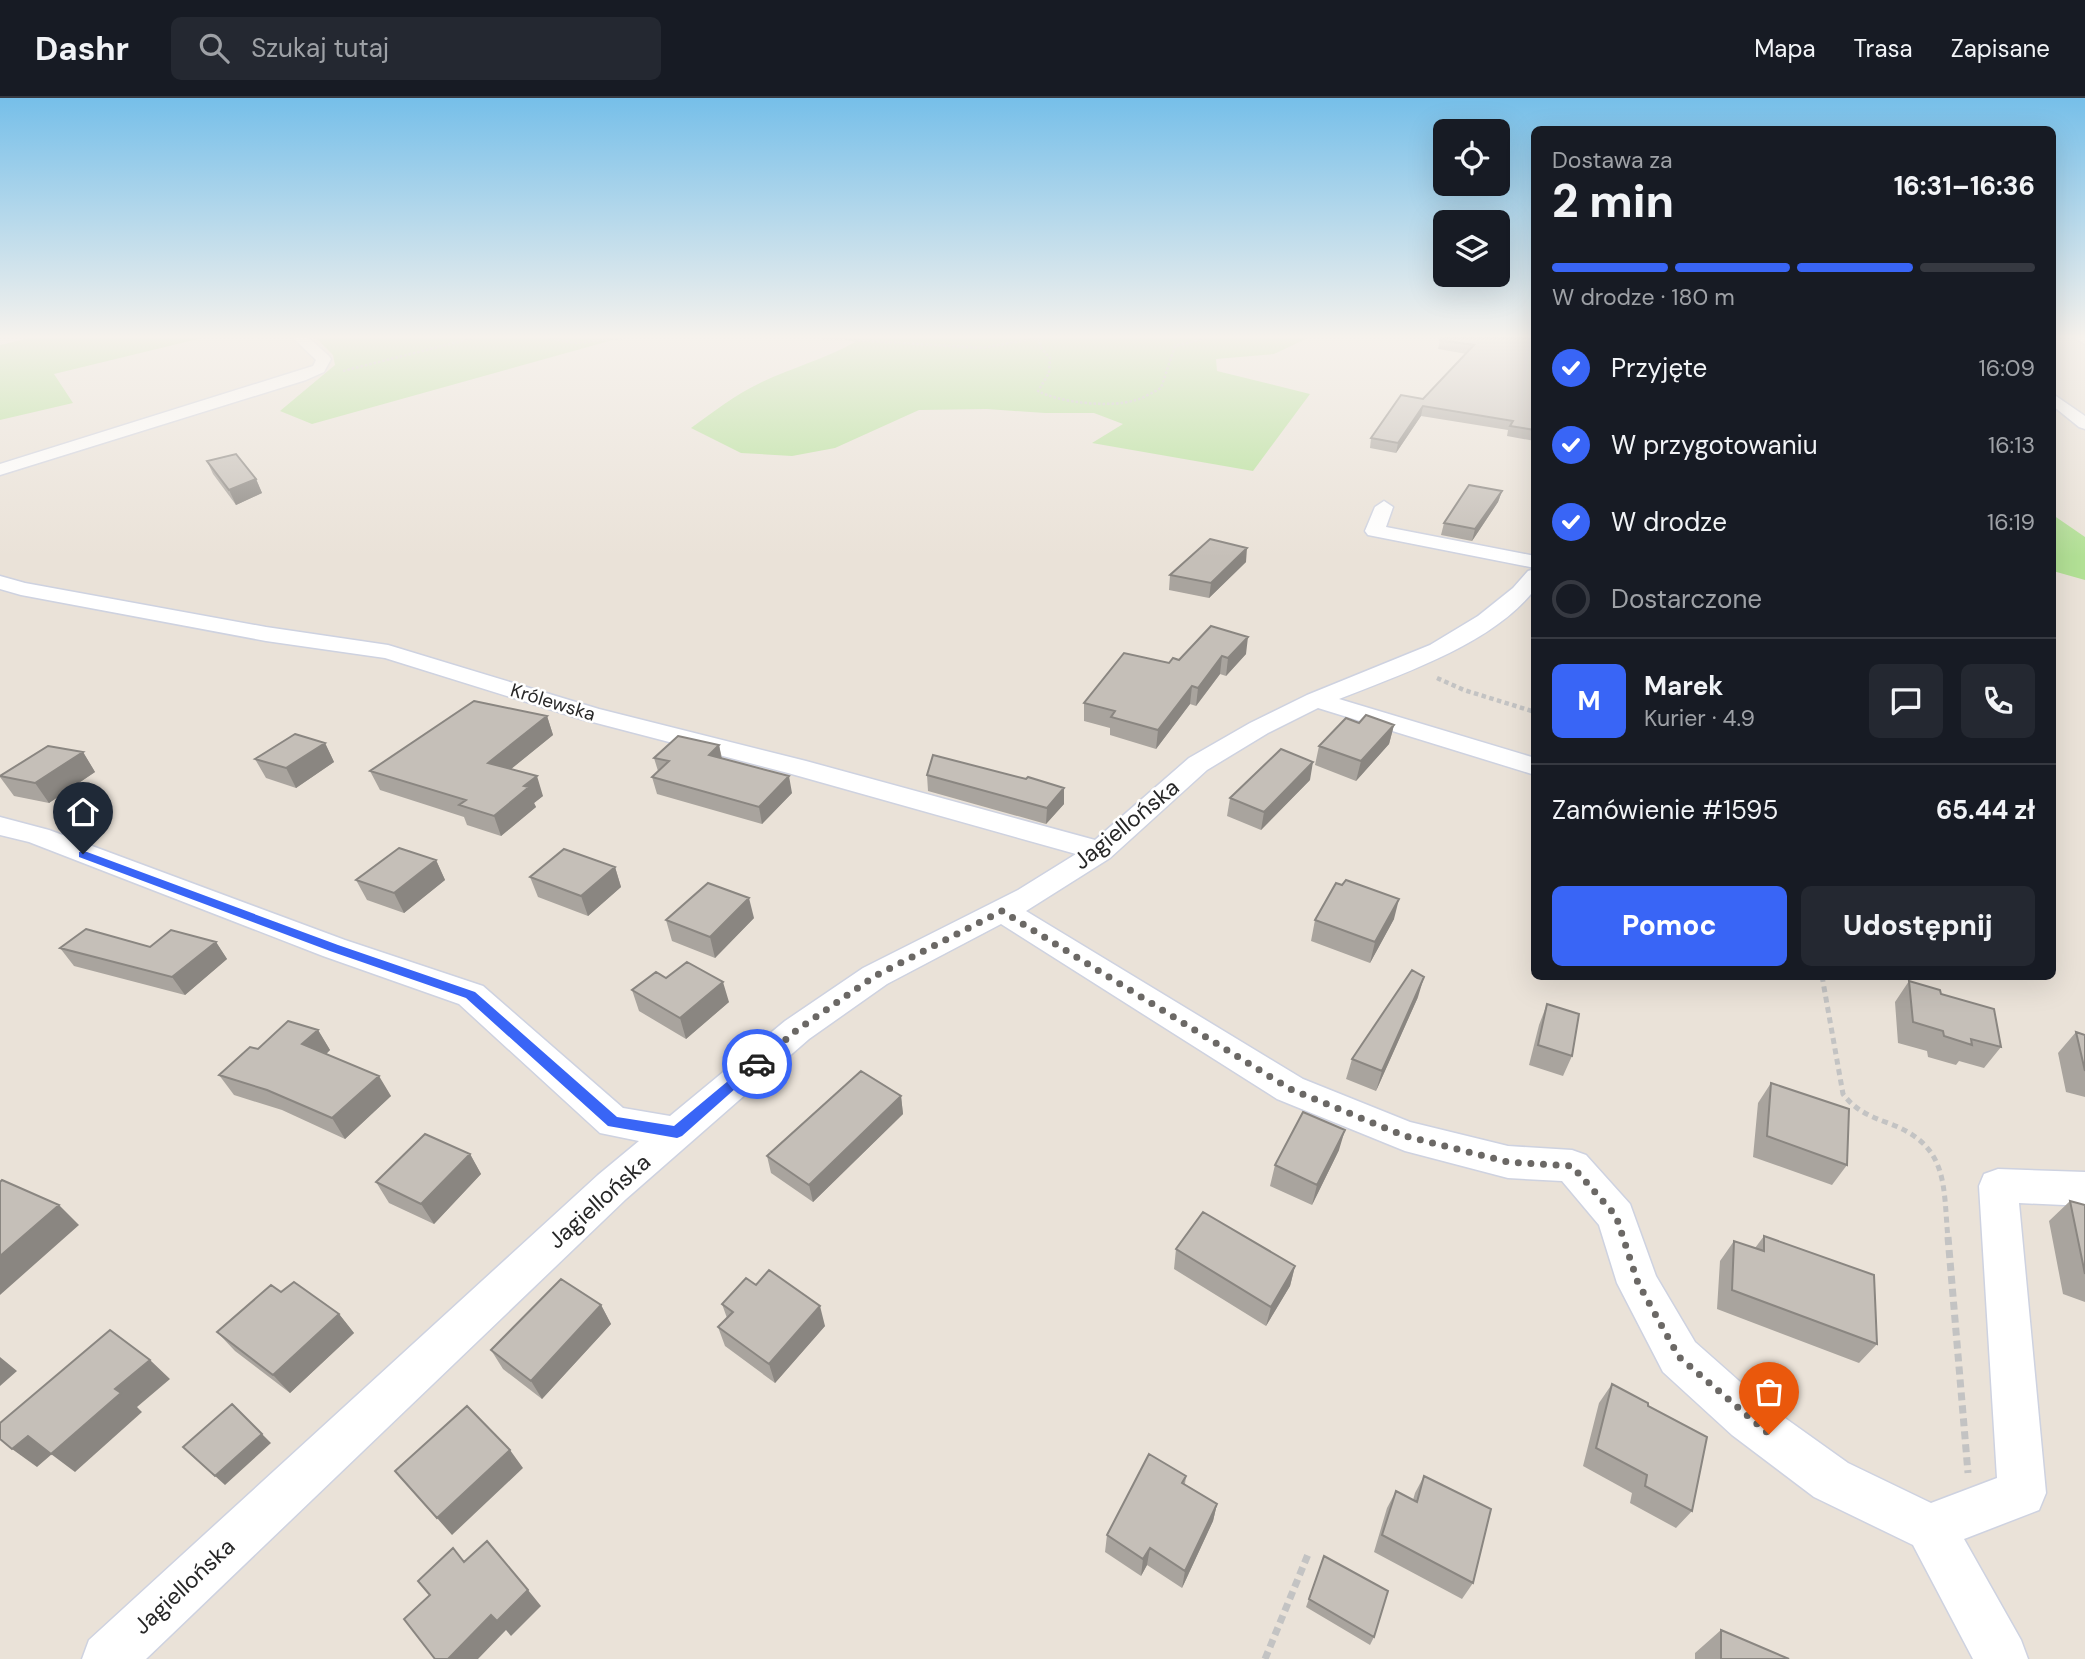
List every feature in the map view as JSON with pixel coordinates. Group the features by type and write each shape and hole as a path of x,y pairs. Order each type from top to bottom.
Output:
{"street":[{"path":"0,470 191,411"},
{"path":"2068,411 2085,424"},
{"path":"1384,507 1375,531 1531,561"},
{"name":"Jagiellońska","path":"108,1659 602,1197 797,1030 875,976 1029,897 1100,851 1198,764 1259,728 1316,700 1438,650 1486,621 1521,593 1531,580"},
{"name":"Królewska","path":"0,582 22,589 253,632 388,652 590,714 797,767 1100,851"},
{"path":"1316,700 1531,766"},
{"path":"0,826 39,836 334,948 471,995 613,1122 677,1132"},
{"path":"1002,911 1290,1089 1405,1136 1508,1162 1572,1166 1616,1216 1638,1283 1679,1357 1748,1419 1831,1480 1930,1528 2002,1659"},
{"path":"1930,1528 2022,1493 1998,1186 2085,1189"}],"path":[{"path":"1405,663 1464,690 1531,711"},
{"path":"1823,980 1843,1094 1864,1114 1906,1128 1919,1138 1938,1158 1942,1171 1972,1512"},
{"path":"1265,1659 1308,1552"}],"green space":[{"path":"0,411 39,411 0,420"},
{"path":"280,411 359,411 312,424"},
{"path":"715,411 917,411 835,448 792,456 741,453 691,428"},
{"path":"1014,411 1298,411 1253,471 1092,443 1123,424 1094,413"},
{"path":"2056,517 2085,537 2085,580 2056,572"}],"building":[{"path":"1390,411 1420,411 1398,443 1371,438"},
{"path":"1452,411 1531,411 1531,429 1510,426 1513,421"},
{"path":"236,454 256,479 229,490 207,461"},
{"path":"1469,485 1502,491 1475,529 1444,523"},
{"path":"1210,539 1247,548 1211,583 1170,575"},
{"path":"1211,626 1248,637 1228,658 1222,656 1198,688 1192,686 1158,730 1111,717 1115,711 1084,703 1124,653 1169,663 1173,658 1179,660"},
{"path":"474,701 547,716 488,763 537,776 524,786 529,787 494,816 459,805 466,800 370,771"},
{"path":"1366,715 1394,725 1361,761 1319,746 1346,718 1359,723"},
{"path":"295,734 325,743 286,768 255,759"},
{"path":"678,736 719,745 709,755 789,776 759,807 652,777 669,761 654,758"},
{"path":"48,746 83,752 35,783 0,776"},
{"path":"1281,749 1313,762 1264,812 1230,798"},
{"path":"933,755 1064,788 1047,808 927,775"},
{"path":"399,848 436,860 394,893 356,880"},
{"path":"564,849 615,867 581,896 530,877"},
{"path":"1346,880 1399,899 1375,942 1315,920 1336,883 1342,885"},
{"path":"708,883 749,898 710,937 666,920"},
{"path":"86,929 150,947 171,930 216,942 172,977 60,948"},
{"path":"687,962 723,982 680,1018 632,990 656,972 666,978"},
{"path":"1412,970 1424,977 1382,1071 1352,1059"},
{"path":"1909,981 1940,990 1941,994 1994,1009 2001,1047 1971,1039 1972,1045 1944,1036 1943,1031 1913,1022"},
{"path":"1547,1004 1579,1014 1572,1056 1538,1045"},
{"path":"288,1021 318,1030 302,1044 379,1076 332,1118 267,1090 219,1075 250,1047 258,1049"},
{"path":"2076,1032 2085,1035 2085,1071"},
{"path":"861,1071 901,1096 809,1185 767,1156"},
{"path":"1771,1083 1849,1109 1847,1165 1767,1136"},
{"path":"1303,1112 1345,1130 1317,1185 1275,1165"},
{"path":"425,1134 470,1154 421,1204 376,1182"},
{"path":"2,1180 59,1205 0,1256 0,1182"},
{"path":"2070,1201 2085,1205 2085,1274"},
{"path":"1203,1212 1295,1266 1271,1307 1176,1249"},
{"path":"1764,1236 1874,1275 1877,1344 1732,1290 1734,1241 1764,1251"},
{"path":"769,1270 820,1306 769,1364 718,1327 733,1312 722,1304 746,1278 756,1285"},
{"path":"561,1279 601,1305 531,1381 491,1350"},
{"path":"294,1282 339,1314 273,1375 217,1332 271,1285 281,1292"},
{"path":"110,1330 150,1360 115,1389 121,1393 51,1454 28,1436 12,1449 0,1439 0,1423"},
{"path":"1612,1384 1707,1437 1692,1511 1645,1486 1647,1475 1596,1448"},
{"path":"232,1404 262,1434 215,1476 183,1447"},
{"path":"467,1406 510,1450 437,1518 395,1471"},
{"path":"1149,1454 1186,1476 1182,1483 1217,1504 1185,1571 1150,1548 1143,1559 1107,1535"},
{"path":"1424,1476 1491,1509 1473,1583 1382,1535 1396,1491 1417,1502"},
{"path":"487,1541 528,1590 497,1621 491,1615 448,1659 435,1659 404,1619 430,1595 418,1581 453,1548 464,1562"},
{"path":"1324,1556 1388,1591 1374,1637 1309,1599"},
{"path":"1721,1630 1789,1659 1721,1659"}],"way so far":[{"path":"757,1064 797,1030 875,976 1002,911 1290,1089 1405,1136 1508,1162 1572,1166 1616,1216 1638,1283 1679,1357 1748,1419 1769,1434"}],"route":[{"path":"83,854 334,948 471,995 613,1122 677,1132 757,1064"}]}
